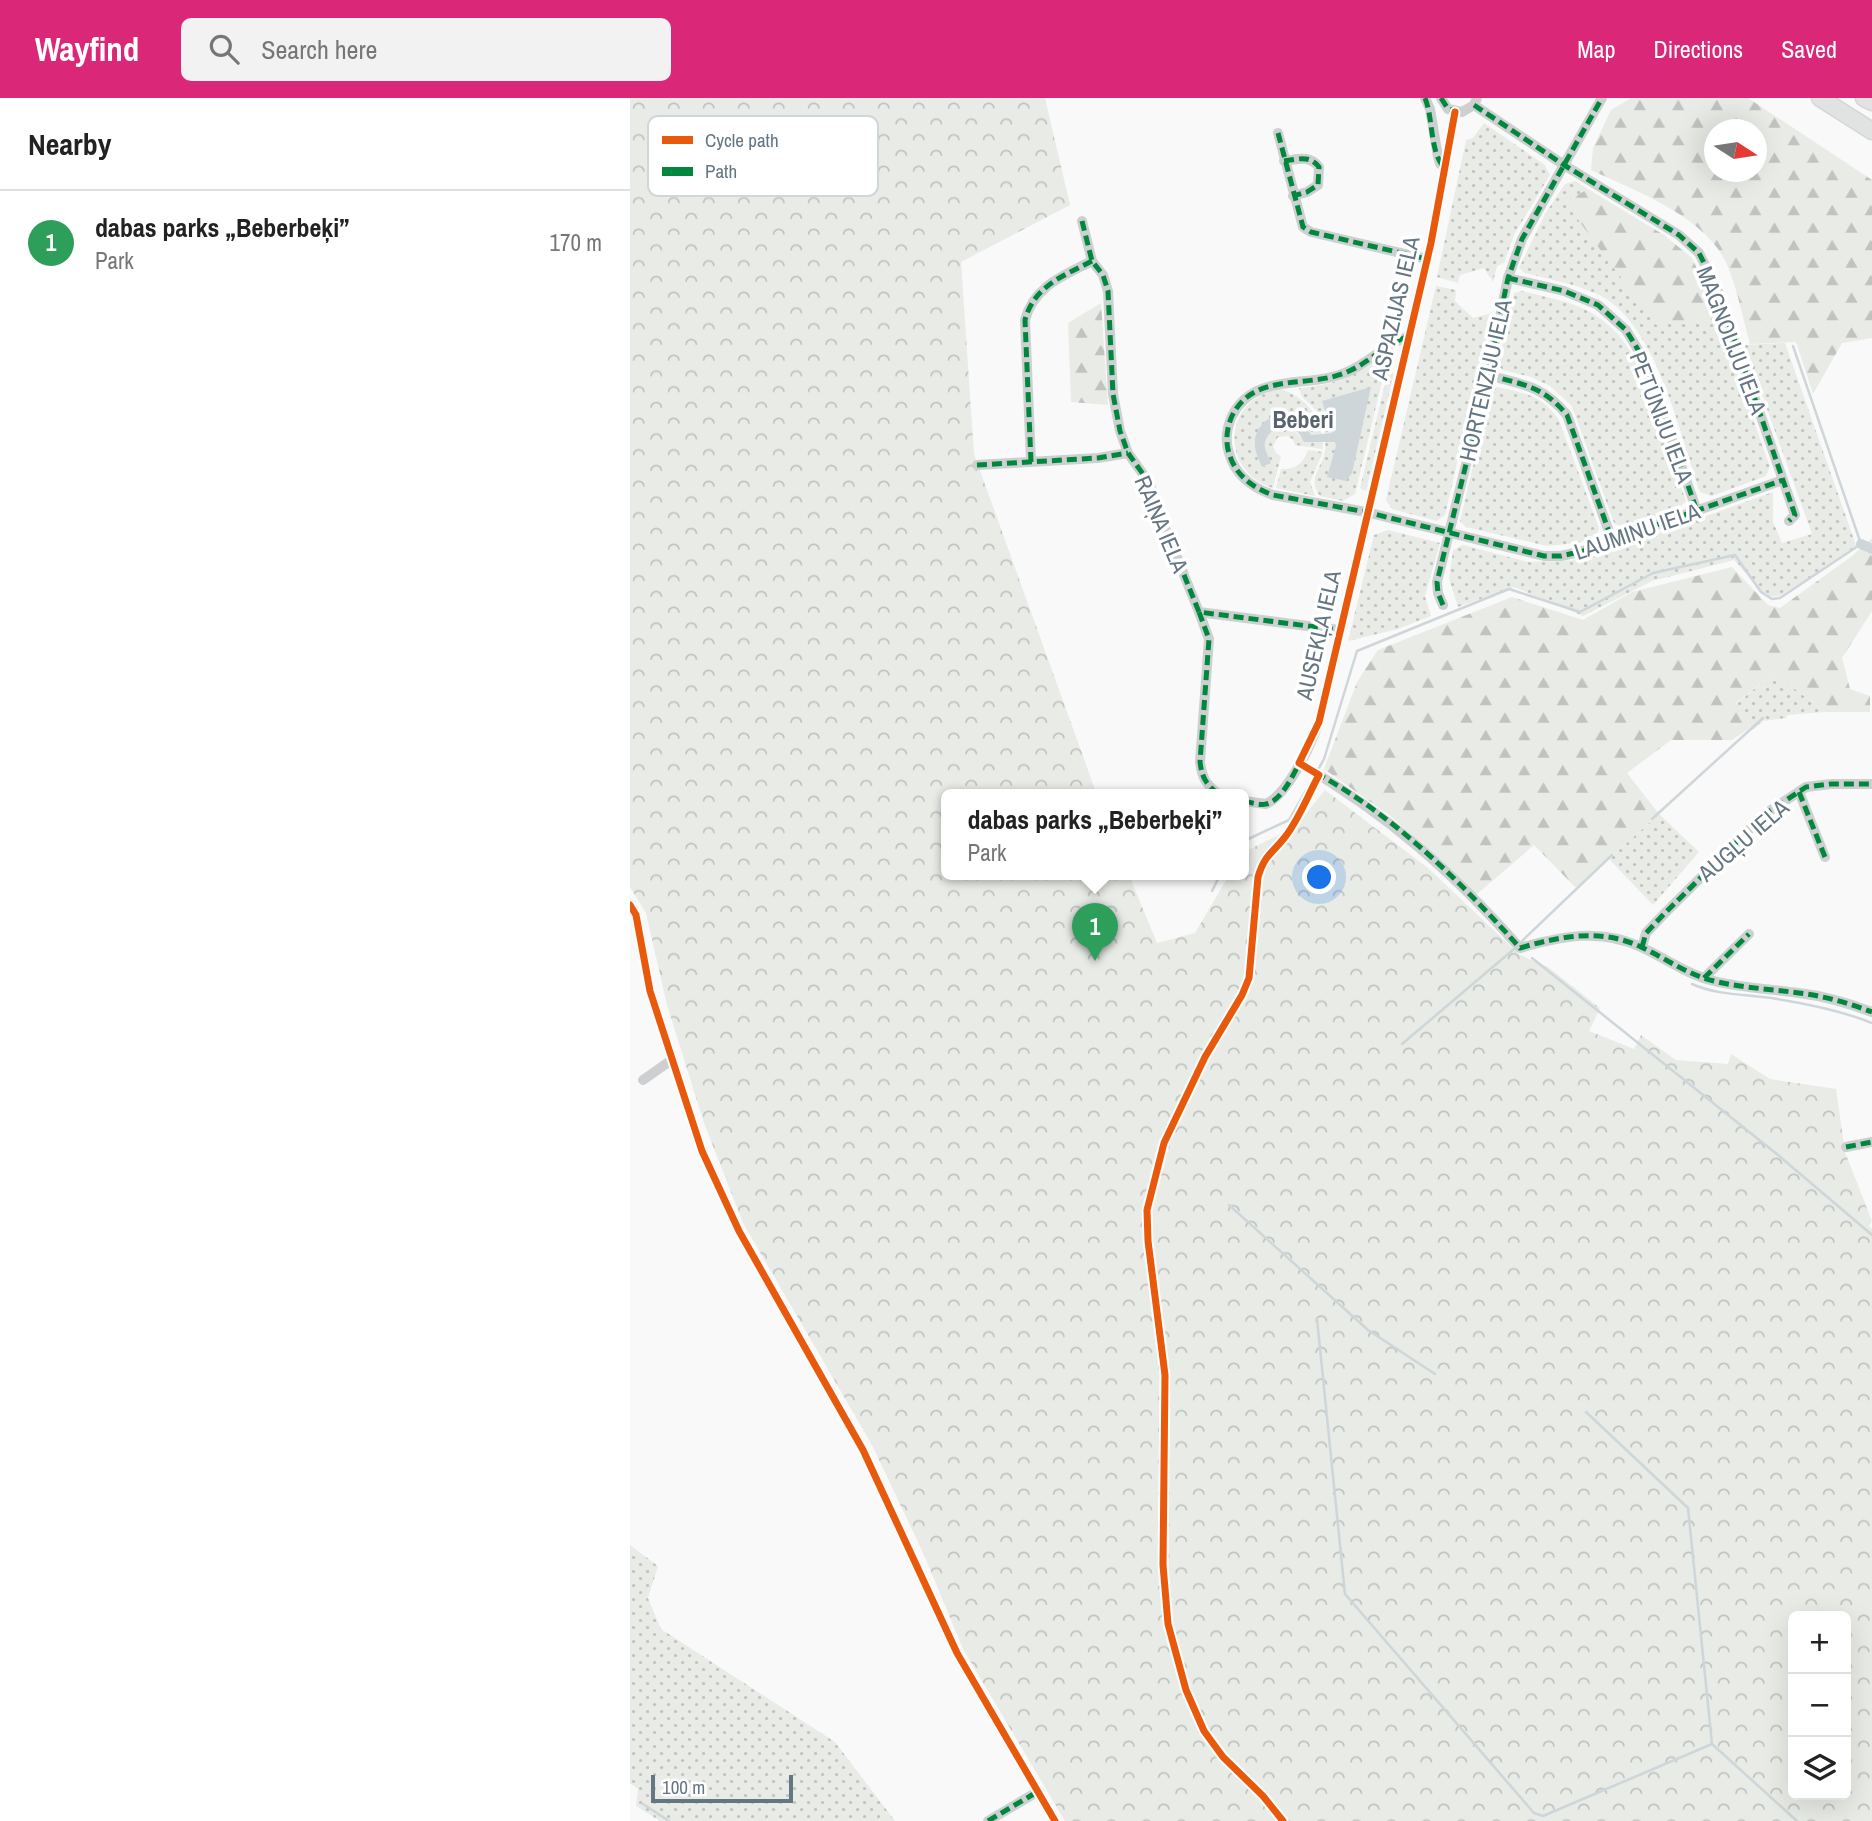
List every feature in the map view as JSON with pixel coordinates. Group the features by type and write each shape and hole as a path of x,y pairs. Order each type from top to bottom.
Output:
{"highway":[{"path":"1819,98 1872,131"},
{"path":"1864,98 1872,102"}],"street":[{"path":"1425,98 1430,110 1440,164 1446,166"},
{"path":"1441,98 1448,109 1455,112 1462,112 1475,101"},
{"name":"HORTENZIJU IELA","path":"1443,605 1437,582 1488,376 1508,278 1522,239 1602,98"},
{"name":"MAGNOLIJU IELA","path":"1475,101 1564,165 1679,235 1699,253 1717,289 1795,515 1789,521"},
{"name":"ASPAZIJAS IELA","path":"1407,337 1345,373 1320,380 1264,386 1250,394 1238,406 1228,428 1227,440 1232,461 1241,475 1259,490 1273,495 1366,512 1427,259 1455,112"},
{"path":"1278,133 1303,227 1311,232 1427,259"},
{"path":"1284,161 1302,158 1314,160 1319,167 1318,185 1293,196"},
{"name":"RAIŅA IELA","path":"1082,221 1091,261 1103,275 1108,291 1113,394 1121,431 1128,453 1150,484 1199,612"},
{"path":"1031,462 1025,320 1028,308 1046,285 1091,261"},
{"name":"PETŪNIJU IELA","path":"1508,278 1564,291 1598,305 1626,330 1643,358 1697,511"},
{"path":"1488,376 1539,389 1554,400 1567,415 1612,541"},
{"path":"977,465 1098,458 1128,453"},
{"name":"LAUMIŅU IELA","path":"1366,512 1544,556 1561,556 1612,541 1783,480"},
{"name":"AUSEKĻA IELA","path":"1249,802 1266,804 1273,801 1299,763 1319,722 1366,512"},
{"path":"1212,789 1202,777 1200,762 1209,639 1199,612 1339,630"},
{"path":"1299,763 1341,788 1399,830 1446,870 1520,948 1563,936 1586,935 1642,947 1704,978 1837,1000 1872,1012"},
{"name":"AUGĻU IELA","path":"1642,947 1646,933 1685,891 1765,814 1806,788 1831,783 1872,784"},
{"path":"1799,792 1825,857"},
{"path":"630,905 636,915 650,991 702,1151 739,1231 863,1450 957,1653 1055,1821"},
{"path":"1704,978 1749,933"},
{"path":"643,1080 673,1059"},
{"path":"1846,1147 1872,1142"},
{"path":"988,1821 1037,1792"}],"green space":[{"path":"630,98 1045,98 1070,205 961,262 974,454 1095,789 941,789 941,880 1131,880 1157,943 1195,933 1226,880 1249,880 1249,850 1295,827 1325,790 1428,868 1520,955 1548,967 1600,1008 1589,1031 1634,1049 1641,1035 1676,1060 1728,1064 1731,1054 1770,1079 1836,1089 1845,1152 1872,1221 1869,1226 1872,1229 1872,1821 1065,1821 963,1649 925,1557 872,1445 743,1223 704,1123 667,1005 646,913 630,887"},
{"path":"1631,98 1748,98 1872,180 1872,338 1842,343 1813,394 1796,342 1750,344 1728,267 1719,250 1705,234 1669,208 1591,170 1593,148 1611,110"},
{"path":"1484,123 1545,165 1550,175 1514,235 1504,263 1497,266 1493,282 1484,268 1460,275 1458,283 1437,277 1466,140 1473,138"},
{"path":"1575,181 1588,189 1566,202 1656,324 1718,320 1770,467 1766,476 1712,496 1700,492 1656,364 1629,320 1604,297 1570,284 1525,273 1519,268 1545,214 1565,184"},
{"path":"1588,189 1664,235 1692,258 1718,320 1656,325 1565,202"},
{"path":"1436,286 1456,290 1455,301 1473,318 1492,313 1445,515 1437,521 1392,509 1386,500"},
{"path":"1521,291 1557,299 1586,310 1612,328 1623,341 1634,357 1686,501 1681,506 1623,528 1614,523 1572,406 1550,386 1531,377 1503,370 1498,365 1514,293"},
{"path":"1101,303 1108,405 1071,402 1068,323"},
{"path":"1785,343 1857,548 1780,596 1766,597 1734,560 1652,581 1583,616 1514,587 1458,607 1449,579 1453,550 1463,545 1528,562 1584,560 1773,492 1773,522 1782,543 1812,534 1744,345"},
{"path":"1379,360 1385,369 1355,494 1343,501 1320,496 1315,482 1324,457 1325,442 1335,441 1352,473 1332,433 1325,434 1318,412 1302,397 1299,388 1341,380"},
{"path":"1388,371 1394,373 1366,491 1360,488"},
{"path":"1497,387 1539,400 1559,420 1599,528 1596,536 1578,543 1547,546 1466,527 1460,521 1491,391"},
{"path":"1281,389 1308,406 1317,418 1322,434 1311,435 1304,424 1276,416 1256,452 1262,467 1271,463 1265,440 1278,428 1292,428 1305,442 1323,442 1323,449 1295,445 1288,436 1278,437 1273,446 1281,456 1273,488 1255,479 1243,466 1236,451 1235,435 1238,419 1248,405 1262,395"},
{"path":"1308,450 1323,452 1310,482 1315,496 1276,488 1281,469 1298,465"},
{"path":"1388,530 1440,543 1425,596 1431,616 1398,629 1348,641 1374,535"},
{"path":"1872,538 1872,611 1842,658 1850,689 1870,696 1870,712 1825,712 1774,673 1736,703 1751,727 1732,740 1671,740 1627,773 1659,814 1576,888 1534,845 1476,895 1393,818 1324,769 1357,682 1378,650 1512,597 1583,620 1632,592 1732,567 1768,605 1780,608 1852,556"},
{"path":"1774,673 1825,712 1787,715 1786,718 1763,721 1753,730 1736,704"},
{"path":"1659,814 1699,852 1653,905 1609,859"},
{"path":"630,1545 658,1566 648,1598 661,1629 835,1742 895,1821 660,1821 636,1806 638,1789 630,1783"}],"shaded area":[{"path":"1371,387 1352,473 1346,481 1327,477 1335,442 1304,442 1297,432 1289,427 1274,430 1267,437 1265,447 1271,463 1262,467 1255,440 1259,429 1267,420 1279,415 1295,417 1311,435 1332,433 1322,401"}],"waterway":[{"path":"1319,768 1357,651 1509,589 1580,612 1653,573 1735,555 1761,592 1772,599 1780,598 1861,544 1793,346"},
{"path":"1861,544 1872,549"},
{"path":"1652,819 1763,718"},
{"path":"1249,839 1289,820 1313,778"},
{"path":"1522,941 1612,855"},
{"path":"1212,891 1218,880"},
{"path":"1402,1044 1514,949"},
{"path":"1532,958 1778,1155 1872,1235"},
{"path":"1692,984 1723,993 1766,997 1813,1006 1872,1023"},
{"path":"1229,1205 1368,1330 1435,1374"},
{"path":"1317,1319 1345,1594 1534,1813 1543,1816 1712,1744"},
{"path":"1586,1412 1688,1508 1712,1744 1797,1821"},
{"path":"643,1804 669,1821"}],"marked path":[{"path":"1425,98 1435,150 1442,165"},
{"path":"1441,98 1448,109 1461,112"},
{"path":"1443,605 1437,582 1488,375 1508,278 1522,239 1602,98"},
{"path":"1474,105 1564,165 1679,235 1699,253 1717,289 1795,515 1789,521"},
{"path":"1278,133 1303,227 1311,232 1427,259"},
{"path":"1284,161 1308,159 1319,167 1318,185 1293,196"},
{"path":"1082,221 1092,261 1103,275 1108,291 1113,394 1120,431 1128,453 1150,484 1199,612 1339,630"},
{"path":"1031,462 1025,320 1029,308 1043,290 1060,277 1092,261"},
{"path":"1508,278 1564,291 1598,305 1626,330 1643,358 1697,511"},
{"path":"1407,337 1347,372 1332,377 1268,387 1242,402 1230,420 1227,439 1232,461 1240,474 1259,489 1273,495 1366,512 1544,556 1561,556 1583,551 1783,480"},
{"path":"1488,375 1540,392 1567,415 1612,540"},
{"path":"977,465 1098,458 1128,453"},
{"path":"1199,612 1209,639 1200,762 1206,781 1212,789"},
{"path":"1249,802 1261,805 1277,798 1301,760"},
{"path":"1316,773 1373,809 1426,852 1520,948 1566,937 1611,937 1641,947 1686,971 1714,981 1818,996 1872,1012"},
{"path":"1642,947 1646,933 1765,814 1806,787 1872,784"},
{"path":"1799,792 1825,857"},
{"path":"1704,978 1749,934"},
{"path":"1846,1147 1872,1142"},
{"path":"988,1821 1037,1792"}],"cycle path":[{"path":"1283,1821 1263,1796 1223,1757 1204,1731 1186,1690 1168,1624 1163,1565 1165,1375 1148,1241 1147,1210 1164,1143 1205,1057 1242,995 1249,978 1258,877 1261,869 1295,823 1319,775 1299,763 1319,722 1431,243 1455,112"},
{"path":"630,905 636,915 650,991 702,1151 739,1231 863,1450 957,1653 1055,1821"}],"place":[{"name":"dabas parks „Beberbeķi”","path":"1095,961"}],"district":[{"name":"Beberi","path":"1303,419"}]}
